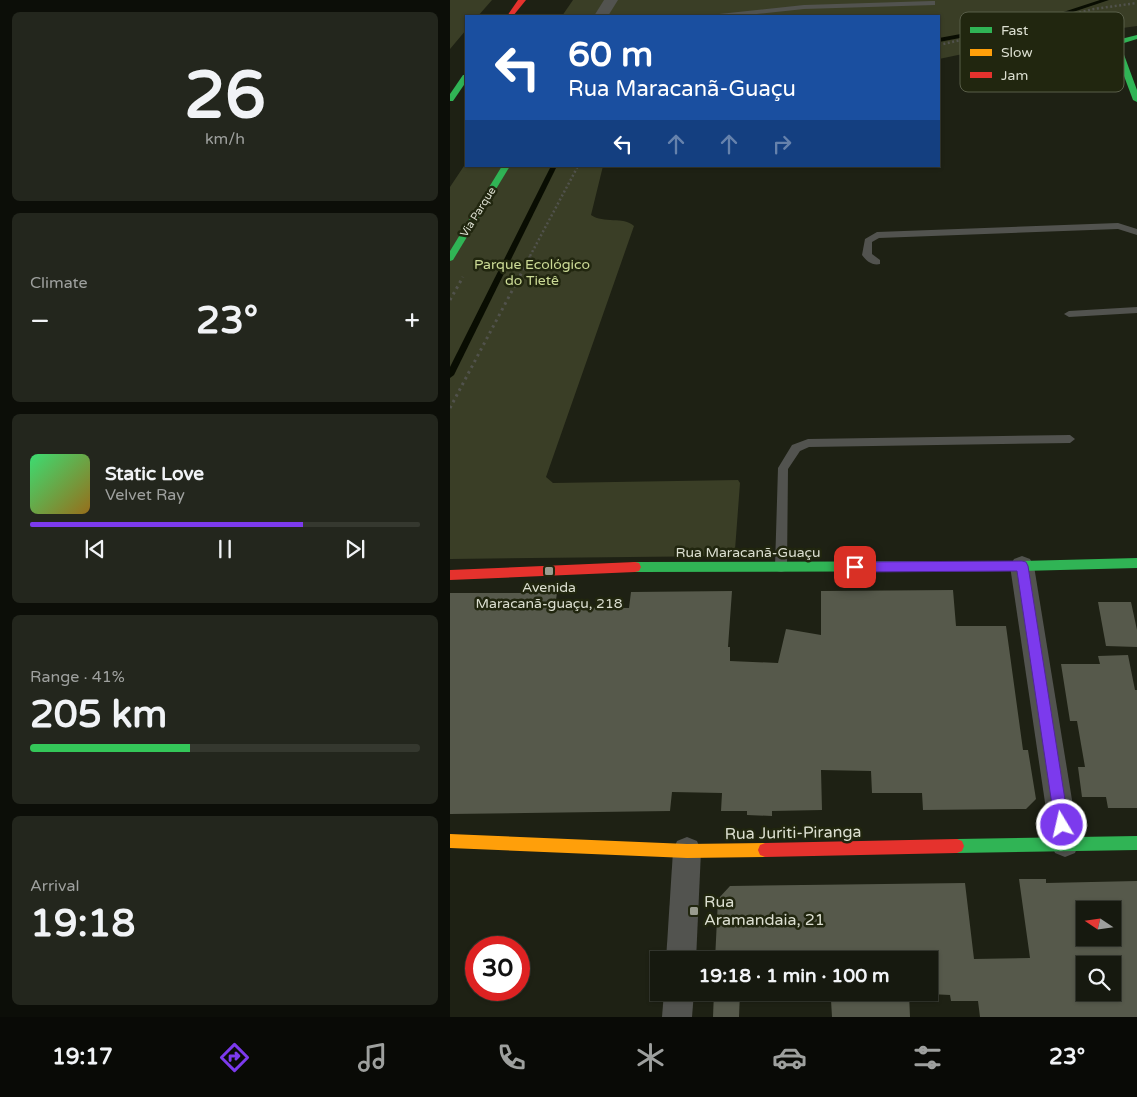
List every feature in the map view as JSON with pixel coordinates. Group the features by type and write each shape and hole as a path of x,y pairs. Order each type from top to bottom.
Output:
{"main road":[{"path":"511,15 522,0"},
{"path":"1124,40 1137,37"},
{"path":"1124,65 1137,100"},
{"path":"450,99 465,78"},
{"name":"Via Parque","path":"450,258 505,167"},
{"name":"Rua Maracanã-Guaçu","path":"450,575 644,567 1022,566 1137,563"},
{"name":"Rua Juriti-Piranga","path":"450,841 687,851 1137,843"}],"street":[{"path":"602,15 611,0"},
{"path":"1022,566 1065,843"},
{"path":"681,951 687,851"},
{"path":"677,1017 678,1001"}],"lane":[{"path":"728,15 804,7 932,3"},
{"path":"877,262 867,255 868,241 877,234 1118,226 1137,232"},
{"path":"1069,314 1137,310"},
{"path":"781,567 783,468 796,448 808,443 1070,439"}],"path":[{"path":"1080,12 1137,3"},
{"path":"940,45 960,40"},
{"path":"450,408 577,167"}],"green space":[{"path":"450,0 492,0 479,15 465,15 465,31 450,49"},
{"path":"573,0 1137,0 1137,26 1124,28 1124,12 960,12 960,55 940,59 940,15 563,15"},
{"name":"Parque Ecológico do Tietê","path":"465,164 465,167 603,167 591,215 596,218 624,221 634,226 546,477 553,483 738,480 740,483 735,550 728,556 450,559 450,187"}],"building":[{"path":"953,590 956,626 1006,626 1023,750 1028,750 1036,799 1026,809 923,810 922,793 872,793 871,771 821,770 822,810 772,811 772,816 747,815 747,811 721,811 722,793 672,792 670,811 450,814 450,593 557,593 555,607 629,608 631,592 732,591 728,647 730,647 730,661 778,663 786,629 821,635 821,591"},
{"path":"1098,602 1131,602 1137,630 1137,647 1106,646"},
{"path":"1128,655 1135,690 1137,690 1137,808 1108,808 1106,797 1082,797 1078,767 1085,767 1077,721 1070,721 1061,664 1100,664 1098,656"},
{"path":"1019,879 1046,879 1046,883 1137,881 1137,1017 980,1017 978,1001 951,1001 950,995 938,994 938,951 715,951 718,899 730,886 965,883 974,959 1030,958"},
{"path":"714,1001 740,1001 739,1017 713,1017"},
{"path":"831,1001 909,1001 910,1017 832,1017"}],"waterway":[{"path":"1068,12 1106,0"},
{"path":"940,40 960,36"},
{"path":"450,375 554,167"}],"traffic: fast":[{"path":"1124,41 1137,37"},
{"path":"1124,65 1137,100"},
{"path":"450,99 465,78"},
{"path":"450,258 505,167"},
{"path":"635,567 1022,566 1137,563"},
{"path":"957,846 1137,843"}],"traffic: slow":[{"path":"450,841 687,851 765,850"}],"traffic: jam":[{"path":"511,15 522,0"},
{"path":"450,575 635,567"},
{"path":"765,850 957,846"}],"place":[{"name":"Avenida Maracanã-guaçu, 218","path":"549,571"},
{"name":"Rua Aramandaia, 21","path":"694,911"}],"route":[{"path":"855,567 1022,566 1062,825"}]}
